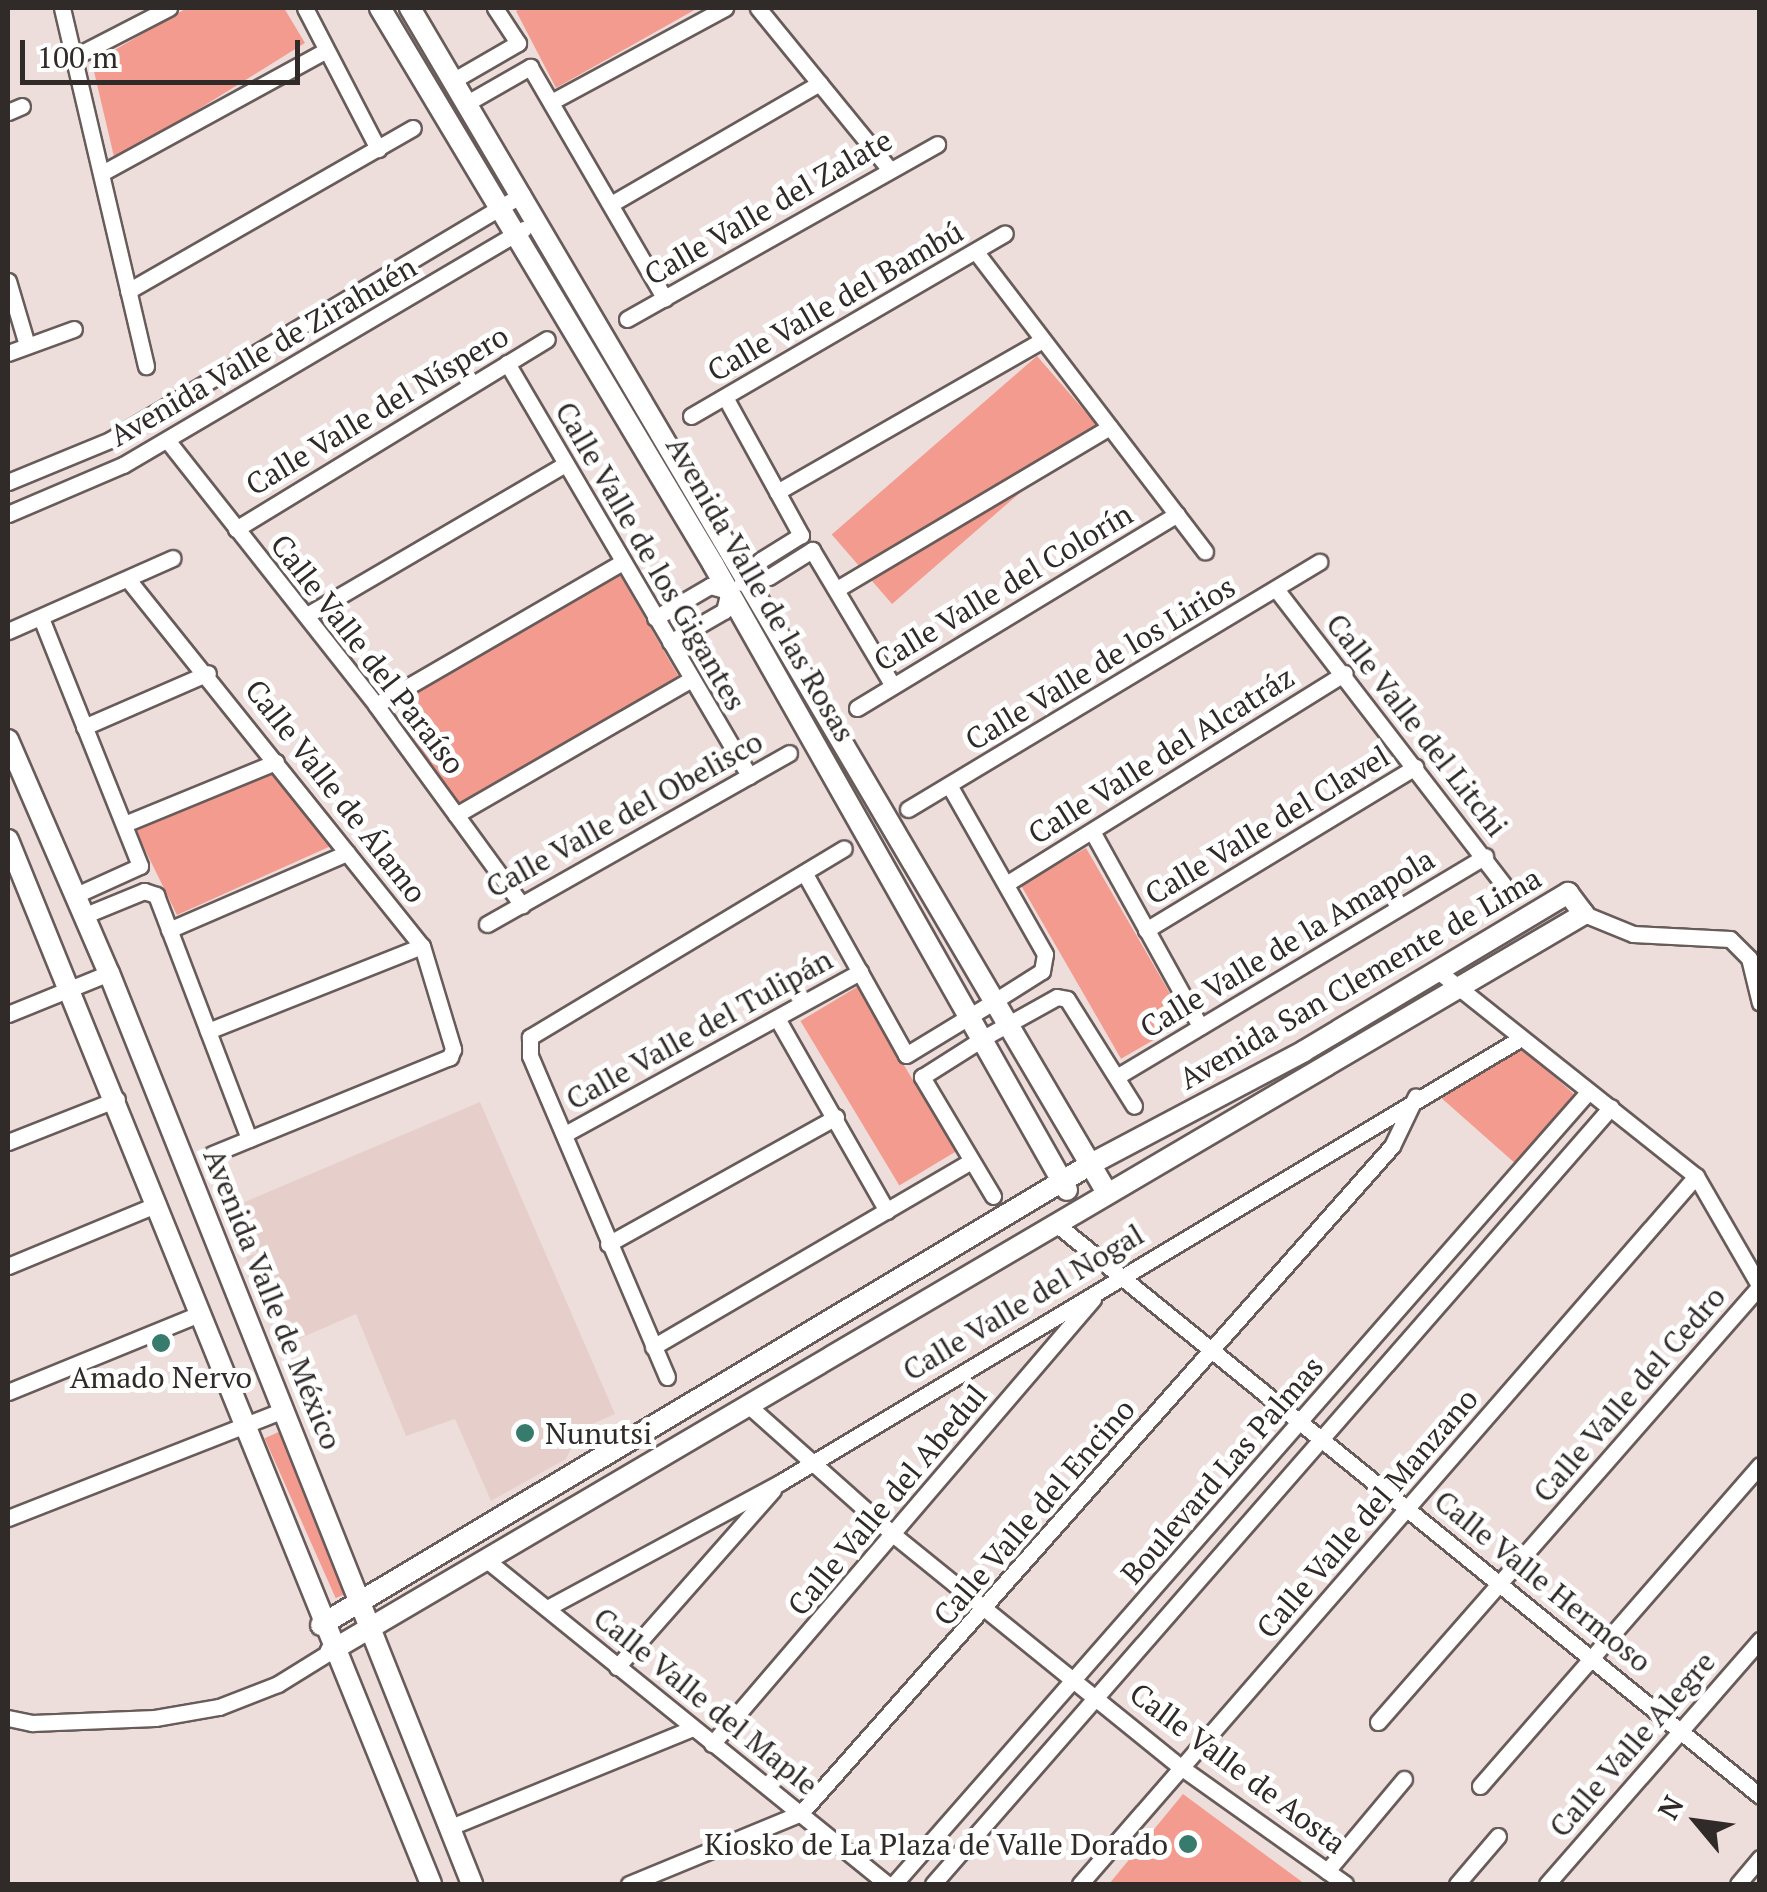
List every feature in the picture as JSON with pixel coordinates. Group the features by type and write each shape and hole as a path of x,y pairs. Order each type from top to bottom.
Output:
{"street":[{"path":"62,8 146,366"},
{"path":"74,58 169,8"},
{"name":"Avenida Valle de las Rosas","path":"380,8 729,591 972,1014 1077,1208"},
{"name":"Avenida Valle de las Rosas","path":"410,8 751,577 1007,1027 1106,1190"},
{"path":"454,80 518,44 497,8"},
{"path":"552,102 725,8"},
{"path":"758,8 890,170"},
{"path":"303,9 378,149"},
{"path":"102,173 325,52"},
{"path":"467,103 530,67 664,298"},
{"path":"611,204 820,83"},
{"path":"128,292 413,128"},
{"name":"Calle Valle del Zalate","path":"626,319 937,144"},
{"name":"Avenida Valle de Zirahuén","path":"8,482 110,440 522,194"},
{"name":"Avenida Valle de Zirahuén","path":"8,514 77,487 167,440 539,220"},
{"name":"Calle Valle del Bambú","path":"691,416 1006,233"},
{"path":"976,252 1204,552"},
{"path":"8,281 27,344"},
{"path":"8,353 74,330"},
{"name":"Calle Valle del Níspero","path":"236,529 547,339"},
{"path":"777,492 1042,340"},
{"name":"Calle Valle de los Gigantes","path":"507,363 749,776"},
{"path":"670,642 724,610 729,591 751,577 762,560 801,536 725,397"},
{"path":"837,589 1110,427"},
{"name":"Calle Valle del Paraíso","path":"167,440 376,705 522,905"},
{"path":"307,615 565,464"},
{"name":"Calle Valle del Colorín","path":"857,708 1177,514"},
{"path":"751,577 769,576 812,550 892,684"},
{"path":"8,631 130,582 173,558"},
{"name":"Calle Valle de los Lirios","path":"908,809 1319,562"},
{"path":"376,705 621,563"},
{"name":"Calle Valle de Álamo","path":"130,582 208,673 422,946 450,1058 249,1139"},
{"path":"655,618 710,586 729,591"},
{"name":"Calle Valle del Litchi","path":"1276,589 1345,673 1512,896"},
{"path":"41,618 127,823 140,866 74,896"},
{"path":"84,728 208,673"},
{"name":"Calle Valle del Alcatráz","path":"1006,884 1345,673"},
{"path":"456,815 692,680"},
{"name":"Avenida Valle de México","path":"8,740 109,973 284,1410 360,1605 367,1633 472,1884"},
{"name":"Calle Valle del Obelisco","path":"487,924 789,753"},
{"path":"127,823 276,762"},
{"name":"Calle Valle del Clavel","path":"1146,930 1415,767"},
{"path":"805,874 906,1055 993,1002 1046,962 949,785"},
{"path":"1093,833 1200,1026"},
{"path":"8,840 16,886 69,988 117,1099 247,1425 331,1651 431,1884"},
{"path":"667,1377 530,1056 530,1037 844,848"},
{"path":"168,930 347,853"},
{"name":"Calle Valle de la Amapola","path":"1118,1076 1485,856"},
{"path":"84,916 152,890 249,1139 212,1154"},
{"name":"Avenida San Clemente de Lima","path":"321,1625 360,1605 505,1510 1091,1164 1304,1052 1568,893 1584,914 1461,991 1106,1190 489,1562 331,1651"},
{"path":"1584,914 1633,934 1730,939 1749,958 1760,1002"},
{"path":"208,1030 422,946"},
{"path":"1438,971 1696,1176 1759,1287"},
{"name":"Calle Valle del Tulipán","path":"565,1134 860,972"},
{"path":"8,1014 109,973"},
{"path":"993,1196 922,1077 1057,997 1067,999 1134,1106"},
{"path":"778,1020 888,1211"},
{"name":"Calle Valle del Nogal","path":"549,1607 780,1482 1416,1096 1521,1038"},
{"name":"Boulevard Las Palmas","path":"891,1884 1589,1091"},
{"name":"Calle Valle del Encino","path":"629,1884 801,1813 1392,1146 1416,1096"},
{"path":"8,1142 117,1099"},
{"name":"Boulevard Las Palmas","path":"933,1884 1611,1107"},
{"path":"608,1244 836,1116"},
{"path":"653,1347 971,1162"},
{"name":"Calle Valle del Manzano","path":"1080,1884 1696,1176"},
{"path":"8,1266 158,1204"},
{"name":"Calle Valle Hermoso","path":"1055,1223 1210,1353 1409,1507 1760,1796"},
{"name":"Calle Valle del Cedro","path":"1378,1722 1759,1287"},
{"name":"Calle Valle del Abedul","path":"712,1744 895,1536 1101,1289"},
{"path":"8,1392 202,1313"},
{"name":"Calle Valle de Aosta","path":"750,1406 895,1536 1097,1695 1182,1768 1345,1884"},
{"path":"9,1514 284,1410"},
{"path":"1480,1786 1760,1465"},
{"path":"617,1667 780,1482"},
{"name":"Calle Valle del Maple","path":"489,1562 549,1607 691,1729 891,1884"},
{"name":"Calle Valle Alegre","path":"1547,1884 1760,1640"},
{"path":"8,1718 32,1723 155,1718 219,1707 278,1684 331,1651"},
{"path":"448,1828 691,1729"},
{"path":"1327,1872 1404,1779"},
{"path":"1457,1884 1498,1836"},
{"path":"1738,1884 1760,1858"}],"shaded area":[{"path":"187,8 284,8 305,43 115,161 92,63"},
{"path":"698,8 556,88 516,11"},
{"path":"1037,356 1097,425 892,604 832,534"},
{"path":"620,575 680,679 455,809 395,705"},
{"path":"277,771 331,846 177,915 132,823"},
{"path":"1086,848 1186,1021 1121,1059 1021,886"},
{"path":"857,987 956,1152 899,1186 800,1021"},
{"path":"1522,1048 1575,1095 1517,1165 1438,1095 1451,1082"},
{"path":"480,1102 615,1414 586,1427 593,1443 575,1440 566,1459 491,1501 455,1419 406,1436 356,1314 280,1347 246,1257 257,1253 248,1233 237,1237 226,1210"},
{"path":"281,1431 352,1591 336,1598 265,1438"},
{"path":"1183,1794 1305,1884 1109,1884"}],"place":[{"name":"Amado Nervo","path":"161,1343"},
{"name":"Nunutsi","path":"525,1433"},
{"name":"Kiosko de La Plaza de Valle Dorado","path":"1188,1844"}]}
